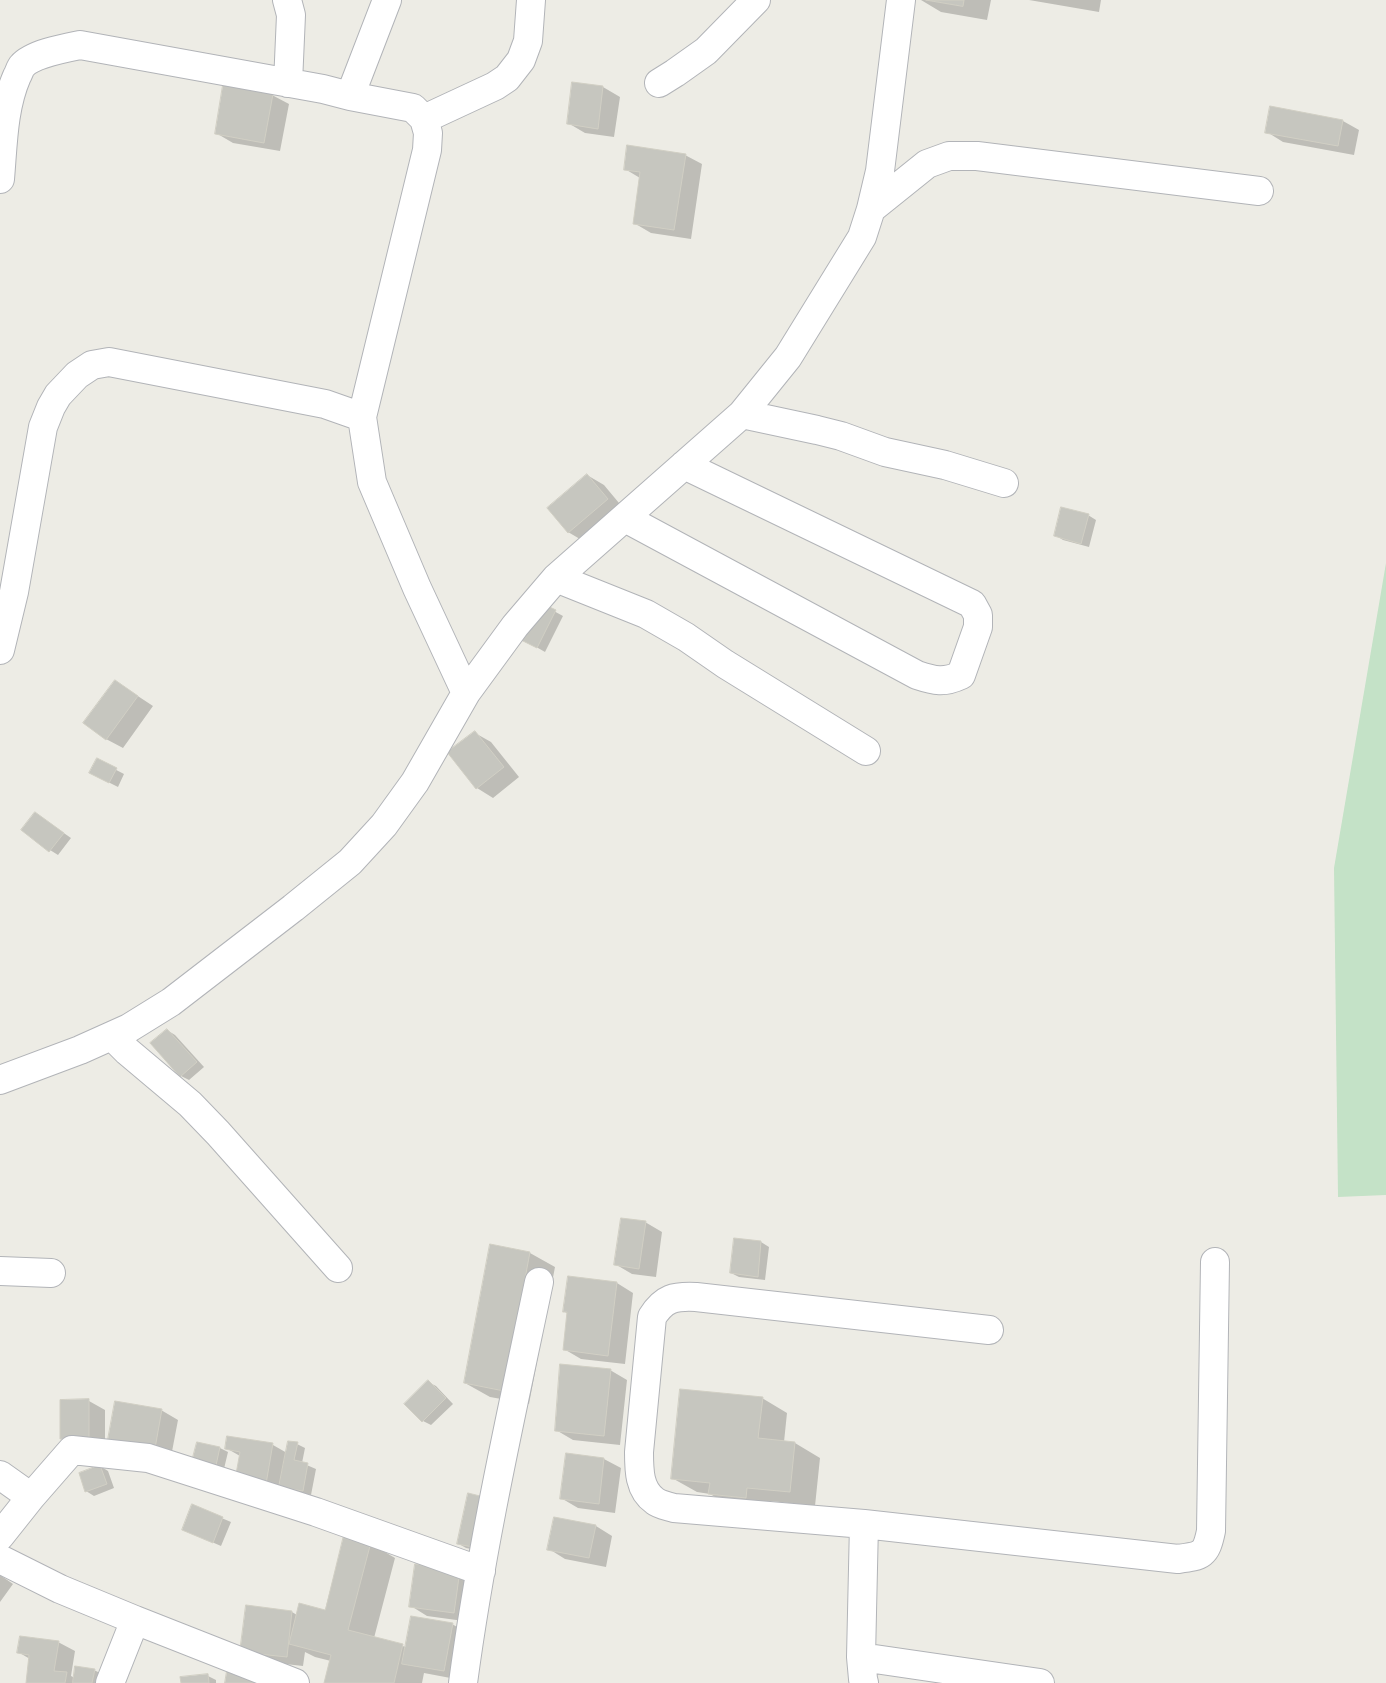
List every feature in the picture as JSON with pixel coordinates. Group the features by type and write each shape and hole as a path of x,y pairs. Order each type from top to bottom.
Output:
{"street":[{"path":"287,0 291,15 288,83"},
{"path":"350,96 387,0"},
{"path":"424,118 495,86 507,78 521,60 528,41 531,0"},
{"path":"660,82 706,51 756,0"},
{"path":"0,1080 112,1036 129,1028 171,1002 350,862 384,825 415,782 466,693 516,626 556,578 742,414 788,358 862,237 880,171 901,0"},
{"path":"0,179 4,131 14,85 22,65 39,55 80,45 323,89 413,108 424,118 428,133 427,150 362,417 372,482 466,693"},
{"path":"871,209 927,164 950,156 977,156 1260,191"},
{"path":"0,650 14,592 43,426 58,395 77,375 92,365 108,362 324,404 362,417"},
{"path":"742,414 842,436 885,452 945,465 1004,483"},
{"path":"624,518 917,676 933,680 949,680 961,675 978,627 978,614 972,604 684,465"},
{"path":"556,578 646,614 686,637 725,664 866,751"},
{"path":"112,1036 127,1052 196,1110 338,1268"},
{"path":"989,1330 696,1297 682,1296 670,1300 659,1306 652,1317 639,1452 639,1472 644,1490 655,1502 674,1508 864,1524 1178,1559 1194,1557 1202,1553 1208,1543 1211,1531 1215,1262"},
{"path":"0,1271 51,1273"},
{"path":"464,1683 471,1624 539,1282"},
{"path":"295,1683 60,1589 2,1560 31,1497 72,1450 148,1458 316,1512 481,1571"},
{"path":"0,1475 31,1497"},
{"path":"864,1524 863,1670 1040,1683"},
{"path":"110,1683 135,1620"}],"green space":[{"path":"1386,563 1386,1195 1338,1197 1334,868"}],"building":[{"path":"926,0 964,0 963,6"},
{"path":"572,82 603,86 598,129 567,124"},
{"path":"223,85 273,94 264,143 215,134"},
{"path":"1270,106 1343,120 1338,146 1265,133"},
{"path":"627,145 686,154 674,230 633,224 640,172 624,170"},
{"path":"587,474 608,499 568,533 547,508"},
{"path":"1061,507 1089,514 1081,544 1054,536"},
{"path":"541,603 556,610 537,648 521,640"},
{"path":"115,680 138,696 106,740 83,723"},
{"path":"475,731 504,767 476,789 447,752"},
{"path":"97,758 117,768 109,783 89,773"},
{"path":"35,812 64,833 49,852 21,830"},
{"path":"167,1029 197,1062 180,1077 150,1043"},
{"path":"621,1218 646,1221 639,1269 614,1265"},
{"path":"734,1238 761,1241 758,1277 730,1273"},
{"path":"490,1244 530,1252 504,1391 464,1383"},
{"path":"568,1276 617,1282 608,1356 563,1350 567,1312 563,1312"},
{"path":"560,1364 611,1369 604,1436 555,1431"},
{"path":"428,1380 446,1398 422,1422 404,1404"},
{"path":"680,1389 763,1397 758,1438 795,1442 790,1492 747,1488 746,1498 708,1494 710,1483 671,1479"},
{"path":"89,1399 89,1439 60,1439 60,1400"},
{"path":"115,1401 162,1409 154,1454 107,1445"},
{"path":"227,1436 273,1443 265,1490 234,1485 240,1452 225,1449"},
{"path":"288,1441 298,1442 294,1460 308,1463 303,1491 279,1487"},
{"path":"197,1442 220,1447 215,1470 191,1465"},
{"path":"566,1453 604,1458 599,1504 560,1499"},
{"path":"100,1465 107,1484 85,1492 79,1473"},
{"path":"468,1493 484,1497 473,1547 457,1544"},
{"path":"192,1504 223,1517 213,1543 182,1530"},
{"path":"554,1517 596,1525 589,1558 547,1550"},
{"path":"344,1535 371,1542 348,1630 403,1644 394,1683 324,1683 331,1655 289,1644 299,1603 325,1610"},
{"path":"415,1564 460,1570 454,1613 409,1607"},
{"path":"246,1605 292,1611 287,1657 240,1652"},
{"path":"411,1616 453,1623 444,1671 402,1664"},
{"path":"20,1636 59,1641 54,1671 67,1672 65,1683 26,1683 29,1655 17,1653"},
{"path":"75,1666 95,1669 92,1683 73,1683"},
{"path":"227,1671 269,1677 268,1683 225,1683"},
{"path":"208,1674 209,1683 181,1683 180,1677"}]}
